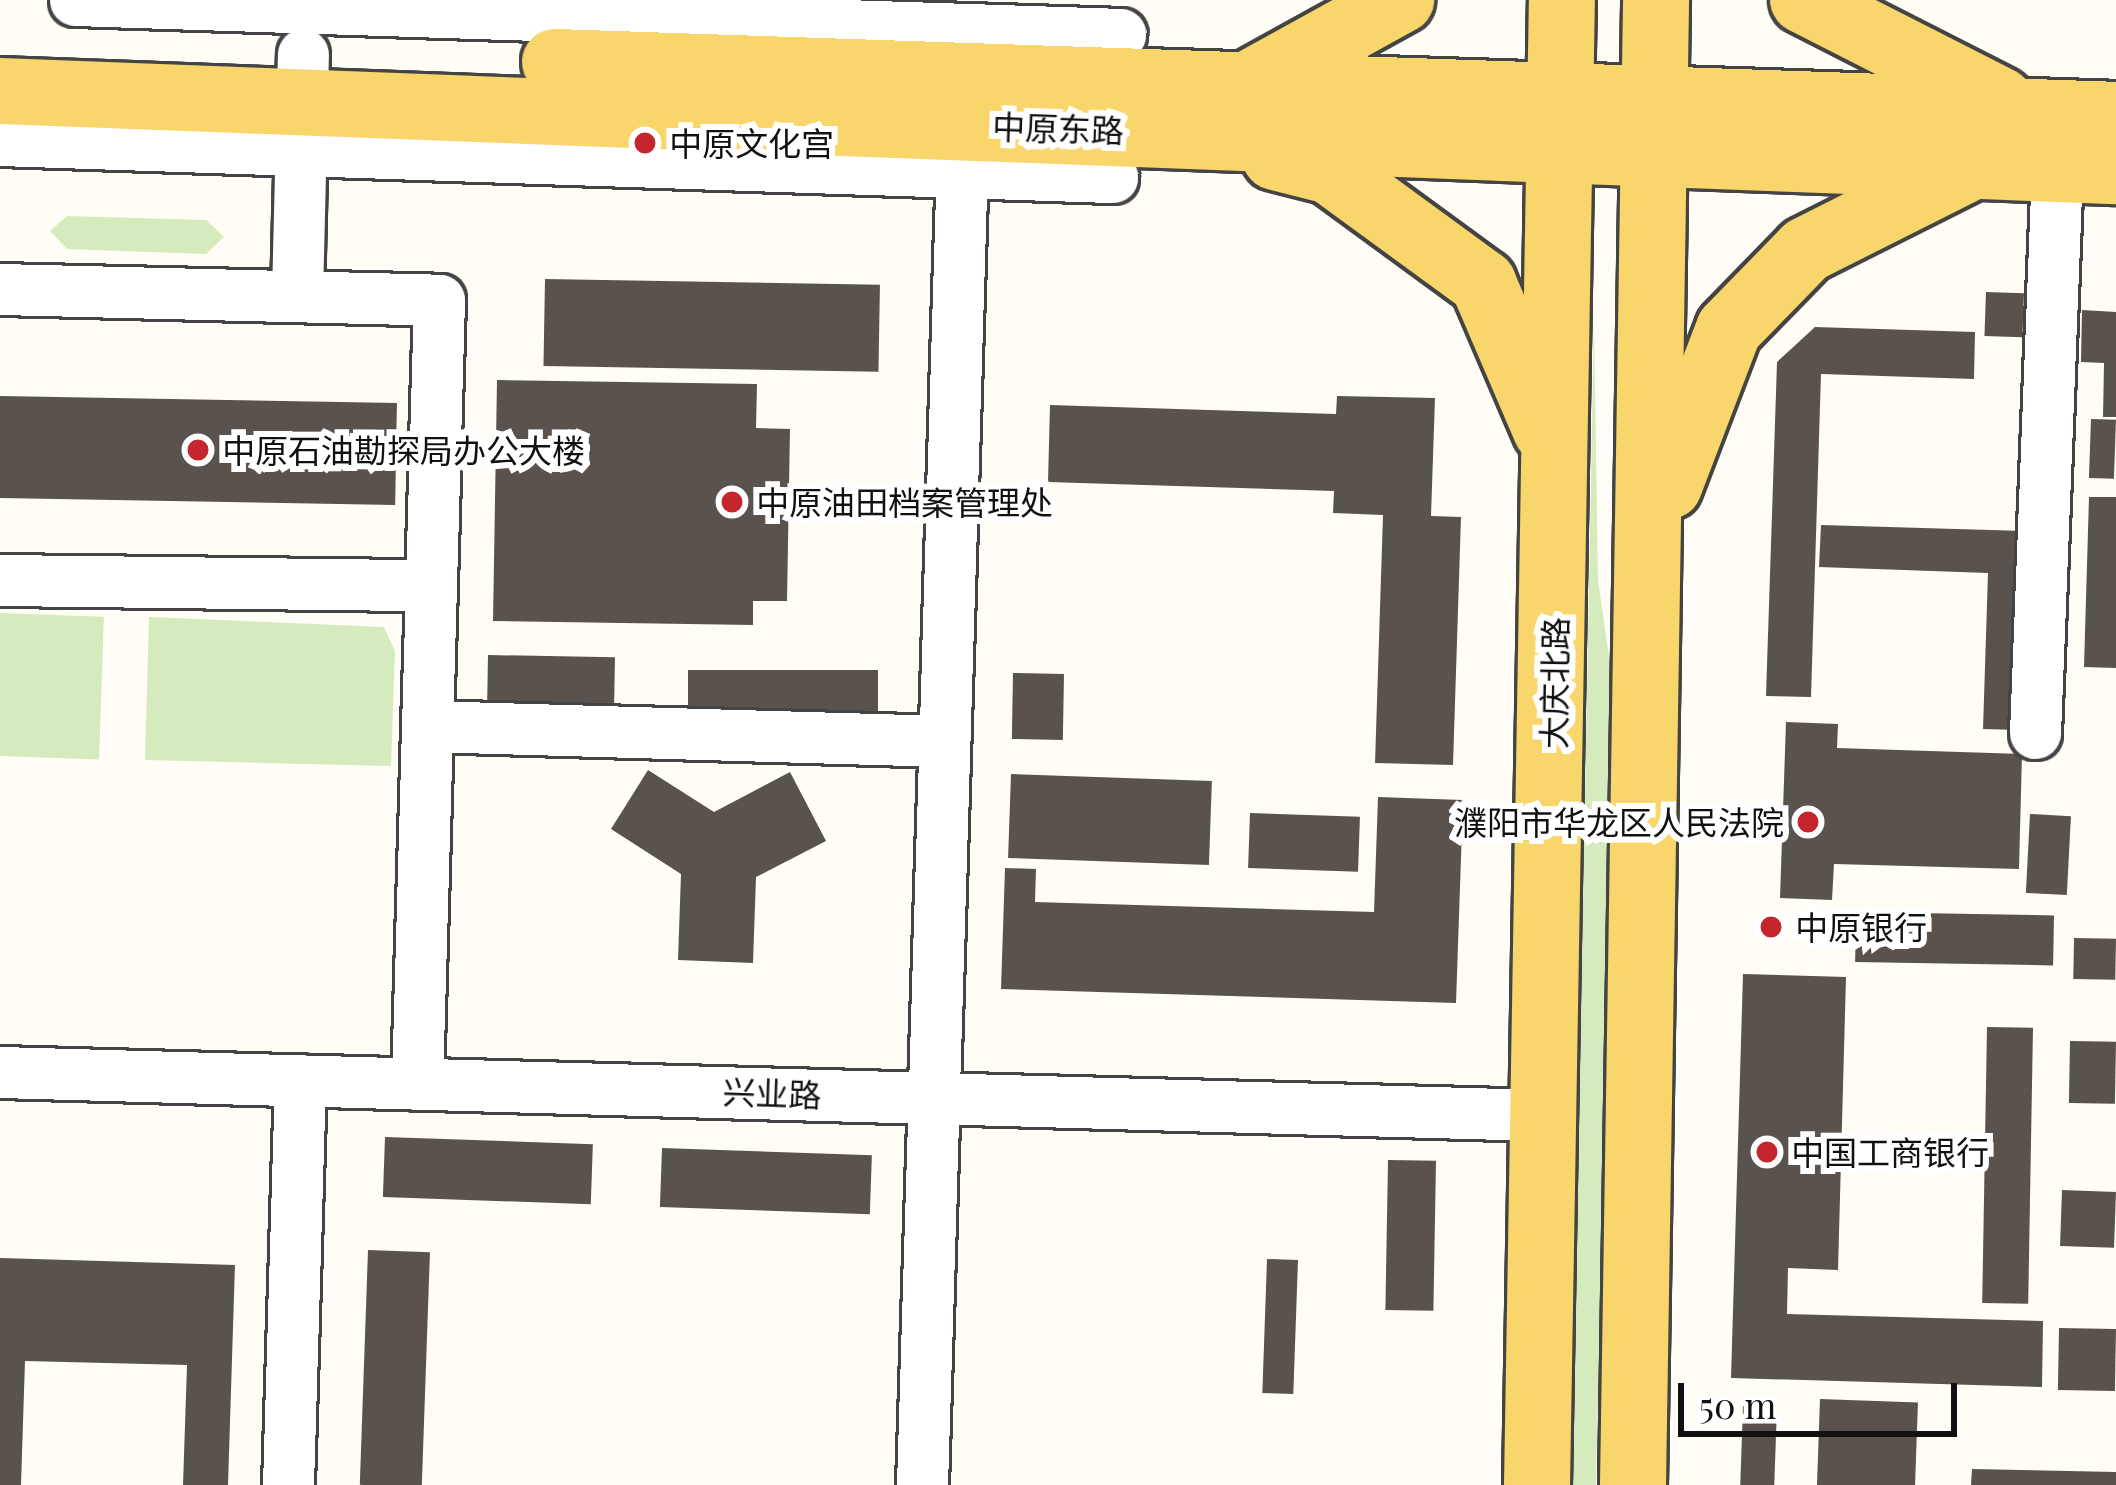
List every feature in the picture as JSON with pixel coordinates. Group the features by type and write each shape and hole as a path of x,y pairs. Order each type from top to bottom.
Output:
{"main road":[{"path":"1241,86 1401,0"},
{"name":"大庆北路","path":"1537,1485 1562,0"},
{"path":"1633,1485 1656,0"},
{"path":"1803,0 2026,112"},
{"name":"中原东路","path":"0,46 302,101 1241,86 1561,123"},
{"name":"中原东路","path":"0,91 302,101 962,148 1184,134 1561,123 1655,126 2026,112 2116,115"},
{"name":"中原东路","path":"1655,126 1978,166 2086,170"},
{"path":"1184,134 1330,171 1483,284 1556,464"},
{"path":"1649,546 1729,329 1805,250 1978,166"}],"street":[{"path":"75,0 1120,34"},
{"path":"0,140 302,101 297,296"},
{"path":"922,1485 962,148 1112,177"},
{"path":"2035,733 2086,170"},
{"path":"0,289 439,300 417,1084"},
{"path":"0,580 431,585"},
{"path":"427,726 944,741"},
{"name":"兴业路","path":"0,1072 1543,1115"},
{"path":"288,1485 300,1080"}],"green space":[{"path":"67,216 206,220 224,237 206,254 67,249 50,231"},
{"path":"1594,321 1598,581 1614,691 1596,1485 1572,1485"},
{"path":"0,613 104,617 99,760 0,756"},
{"path":"149,617 384,627 395,651 391,766 145,760"}],"building":[{"path":"545,279 880,285 878,372 543,366"},
{"path":"1986,292 2024,293 2022,337 1984,336"},
{"path":"2082,310 2116,312 2116,417 2103,417 2104,363 2081,362"},
{"path":"1815,327 1975,332 1974,379 1821,374 1811,697 1766,696 1777,362"},
{"path":"497,380 757,384 756,428 790,429 787,601 753,601 753,625 493,621"},
{"name":"中原石油勘探局办公大楼","path":"0,396 397,403 395,505 0,498"},
{"path":"1337,396 1435,398 1431,516 1461,517 1453,765 1375,763 1383,515 1333,513 1334,491 1048,482 1050,405 1336,414"},
{"path":"2091,419 2116,420 2114,479 2089,478"},
{"path":"2089,497 2116,497 2116,668 2084,667"},
{"path":"1821,525 2024,531 2018,730 1983,729 1988,573 1819,567"},
{"path":"488,655 615,657 614,706 487,704"},
{"path":"688,670 878,670 878,713 688,713"},
{"path":"1013,673 1064,674 1063,740 1012,739"},
{"path":"1786,722 1838,724 1837,748 2022,754 2019,869 1834,864 1832,900 1780,898"},
{"path":"648,770 714,812 790,772 826,841 756,877 753,963 678,960 681,874 611,829"},
{"path":"1011,774 1212,781 1209,865 1008,858"},
{"path":"1378,797 1463,800 1456,1003 1001,989 1005,868 1036,869 1035,902 1374,912"},
{"path":"1250,813 1360,817 1358,872 1248,868"},
{"path":"2030,814 2071,816 2067,895 2026,893"},
{"path":"1856,912 2054,915 2053,965 1855,962"},
{"path":"2074,938 2116,939 2115,980 2073,979"},
{"path":"1743,974 1846,977 1838,1270 1788,1268 1787,1314 2043,1321 2042,1387 1731,1378"},
{"path":"1987,1027 2033,1028 2028,1304 1982,1303"},
{"path":"2070,1041 2116,1042 2115,1104 2069,1103"},
{"path":"385,1137 593,1144 591,1204 383,1197"},
{"path":"662,1148 872,1155 870,1214 660,1207"},
{"path":"1388,1160 1436,1161 1433,1311 1385,1310"},
{"path":"2062,1190 2116,1192 2114,1248 2060,1246"},
{"path":"368,1250 430,1252 422,1485 360,1485"},
{"path":"0,1258 235,1265 228,1485 183,1485 187,1365 25,1361 21,1485 0,1485"},
{"path":"1267,1259 1298,1260 1293,1394 1262,1393"},
{"path":"2059,1328 2116,1329 2115,1391 2058,1390"},
{"path":"1820,1399 1918,1402 1915,1485 1817,1485"},
{"path":"1743,1406 1777,1407 1774,1485 1740,1485"},
{"path":"1972,1469 2116,1472 2116,1485 1971,1485"}],"place":[{"name":"中原文化宫","path":"645,143"},
{"name":"中原石油勘探局办公大楼","path":"198,450"},
{"name":"中原油田档案管理处","path":"732,502"},
{"name":"濮阳市华龙区人民法院","path":"1808,822"},
{"name":"中原银行","path":"1771,927"},
{"name":"中国工商银行","path":"1767,1152"}]}
